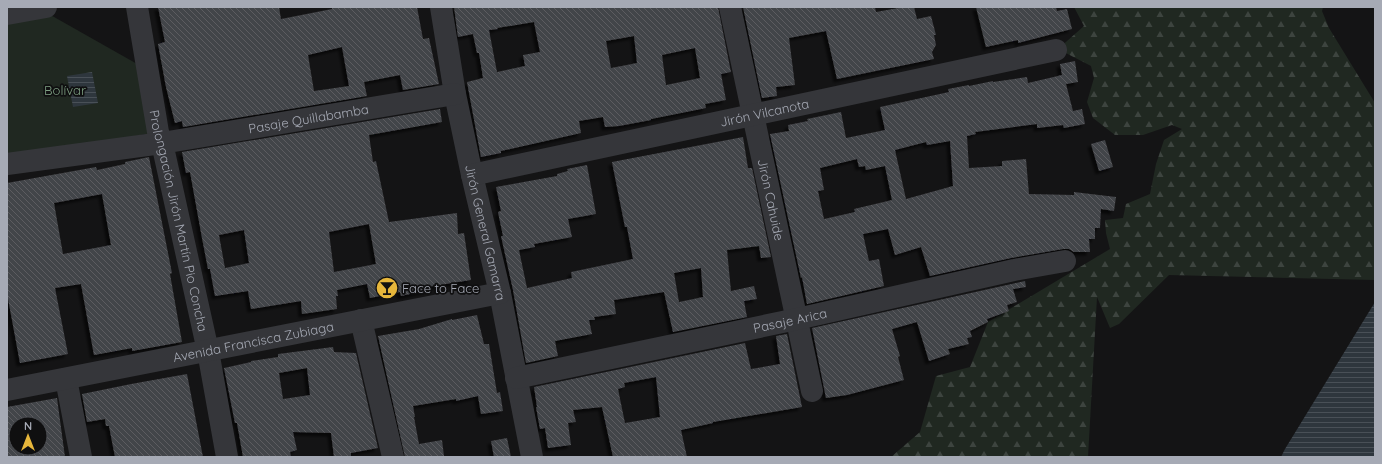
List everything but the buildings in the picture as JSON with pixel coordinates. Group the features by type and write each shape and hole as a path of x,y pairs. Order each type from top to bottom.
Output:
{"street":[{"path":"7,14 46,7"},
{"name":"Prolongación Jirón Martín Pio Concha","path":"137,7 156,125 162,143 208,351 227,457"},
{"name":"Jirón General Gamarra","path":"440,7 455,94 472,175 500,292 532,457"},
{"name":"Jirón Cahuide","path":"730,7 812,391"},
{"name":"Jirón Vilcanota","path":"472,175 1056,50"},
{"name":"Pasaje Quillabamba","path":"7,164 162,143 455,94"},
{"name":"Pasaje Arica","path":"516,378 797,319 1014,270 1065,261"},
{"name":"Avenida Francisca Zubiaga","path":"7,390 500,292"},
{"path":"361,320 392,457"},
{"path":"66,379 81,457"}],"green space":[{"path":"1074,7 1323,7 1322,11 1329,28 1375,103 1375,280 1169,275 1119,324 1110,328 1097,297 1088,457 891,457 920,432 936,376 970,367 988,322 1110,249 1106,233 1105,220 1123,218 1126,204 1150,194 1156,164 1164,140 1182,129 1172,125 1143,135 1115,135 1093,118 1087,102 1094,78 1091,66 1058,49 1084,26"},
{"name":"Bolívar","path":"47,13 146,69 158,132 7,158 7,21"}],"shaded area":[{"path":"92,72 98,103 73,107 67,76"},
{"path":"1375,302 1375,457 1281,457 1285,449"}],"place":[{"name":"Face to Face","path":"387,288"}]}
